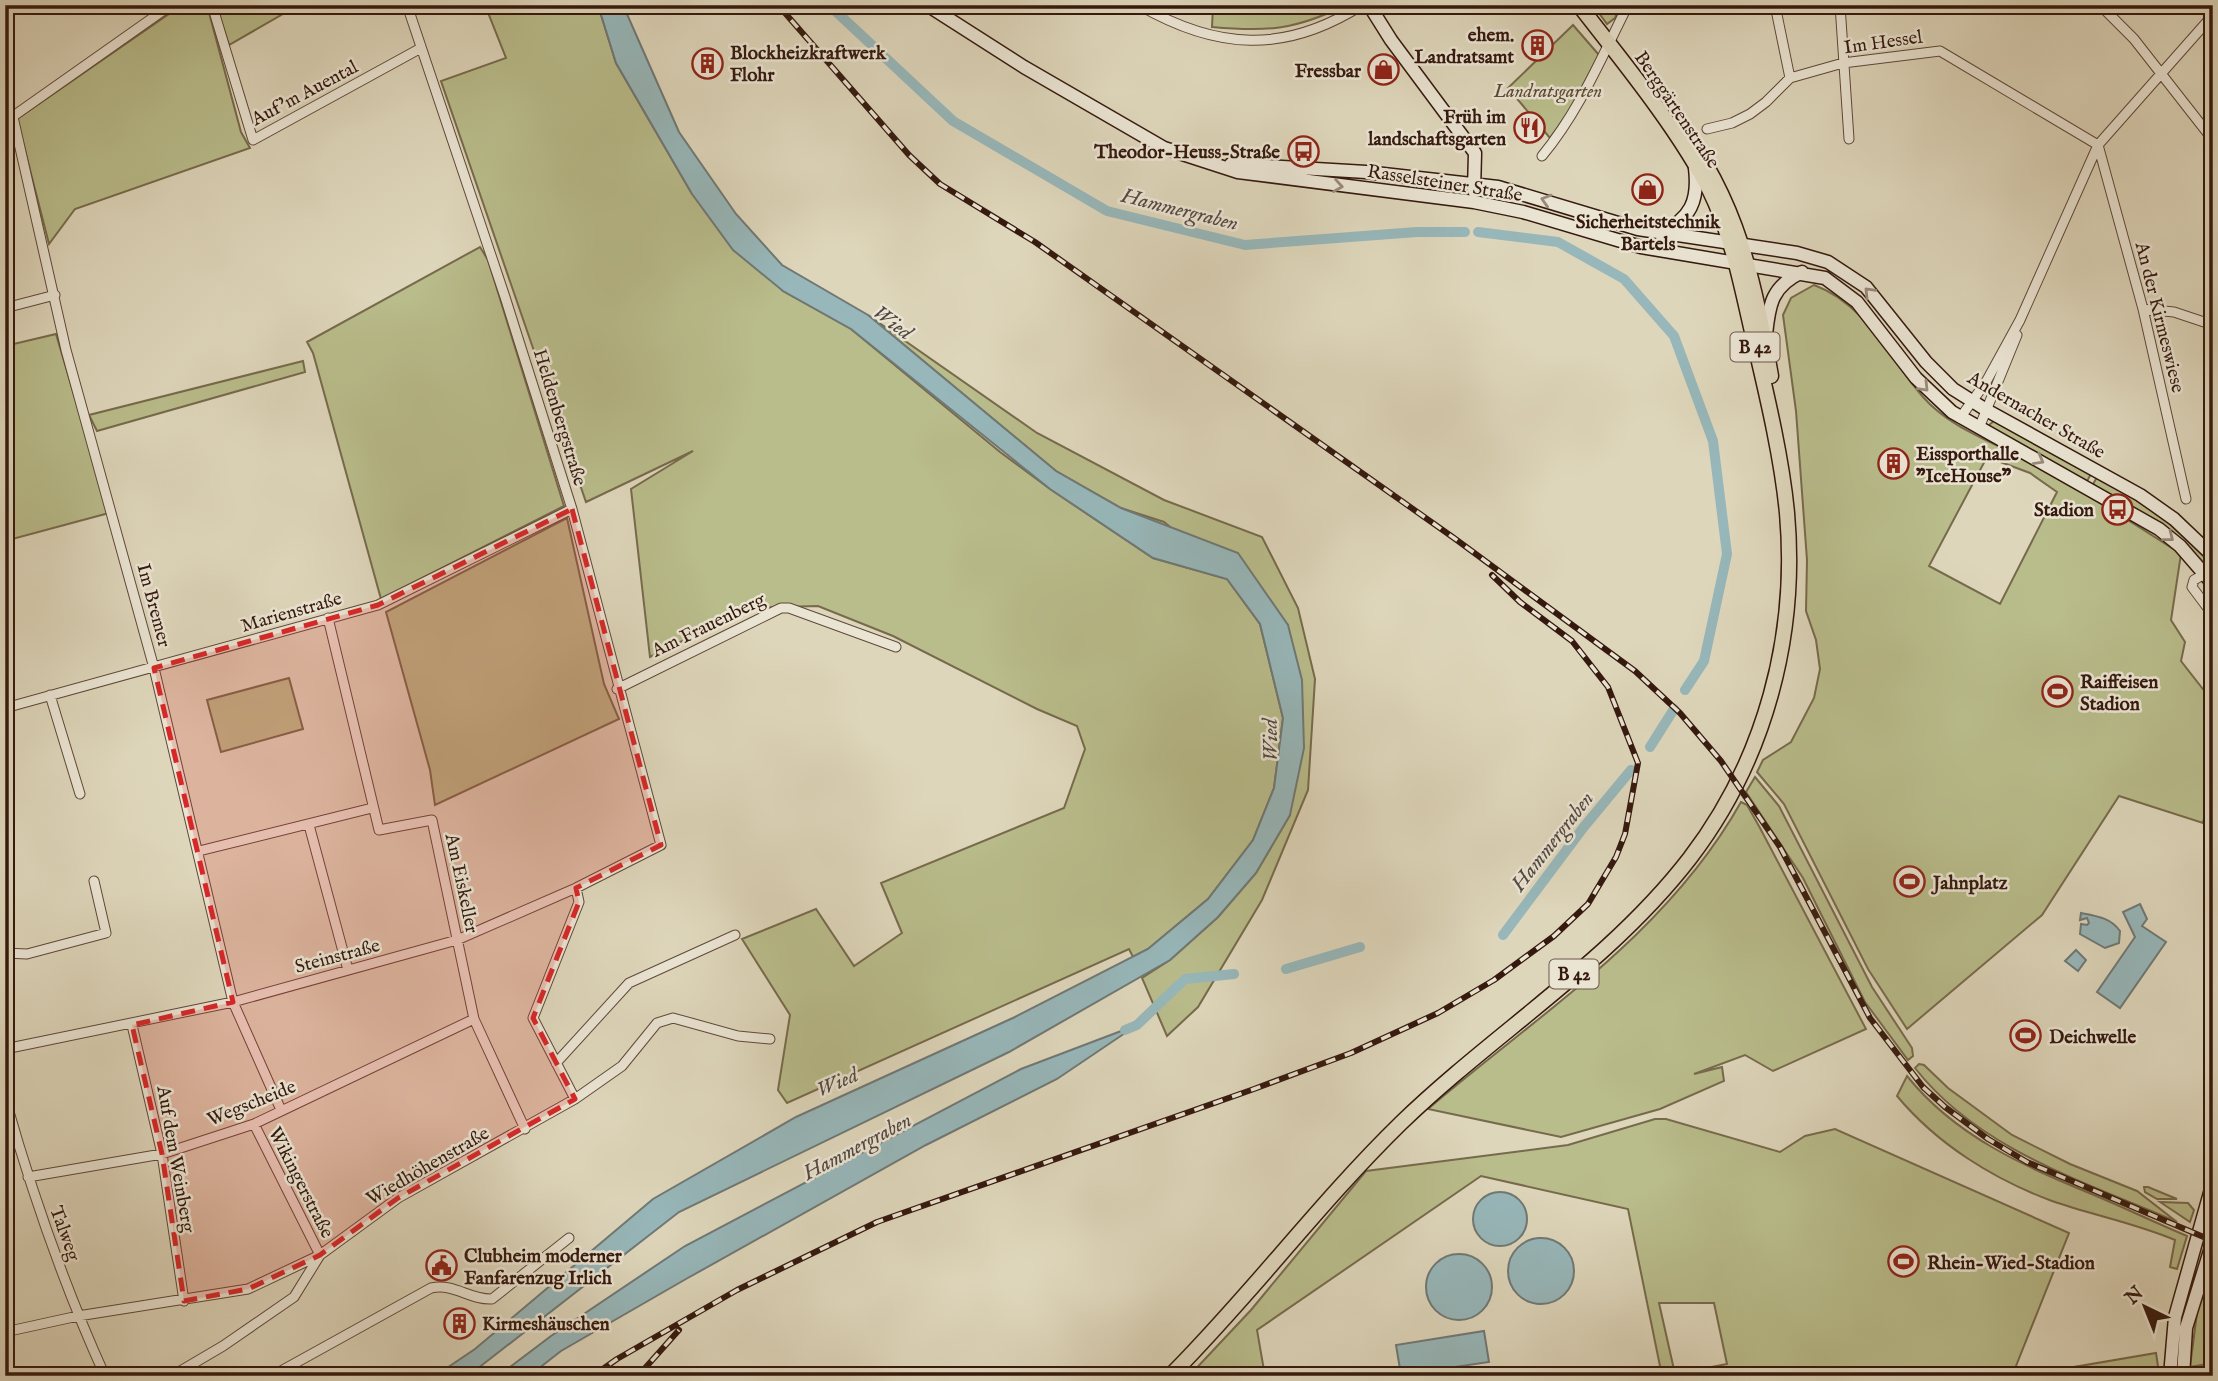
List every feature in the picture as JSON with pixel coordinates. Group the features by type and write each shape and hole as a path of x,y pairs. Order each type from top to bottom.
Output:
{"main road":[{"name":"Berggärtenstraße","path":"1579,5 1695,164 1738,246"},
{"name":"Berggärtenstraße","path":"1618,55 1643,79 1709,166 1725,197 1742,264"},
{"name":"B 42","path":"1170,1376 1398,1126 1450,1077 1616,936 1655,898 1700,843 1745,768 1762,725 1778,666 1788,571 1784,454 1765,342 1742,264"},
{"name":"B 42","path":"1742,264 1784,492"}],"street":[{"path":"9,120 171,5"},
{"name":"Auf'm Auental","path":"212,5 253,140 421,48"},
{"name":"Heldenbergstraße","path":"407,5 505,297 572,509 617,689 661,845"},
{"name":"Rasselsteiner Straße","path":"927,5 1164,148 1238,172 1474,202 1523,212 1642,247 1742,264"},
{"path":"1139,5 1188,31 1216,37 1253,40 1303,34 1362,5"},
{"path":"1369,5 1391,40 1475,153 1474,202"},
{"path":"1542,156 1579,105 1628,5"},
{"path":"1775,5 1790,78"},
{"path":"1840,5 1849,139"},
{"path":"2100,5 2134,38 2161,77 2213,140"},
{"path":"1979,428 1988,411 2020,320 2098,145 2161,77 2213,15"},
{"name":"Im Hessel","path":"1707,129 1732,123 1750,114 1790,78 1843,63 1940,51 2098,145"},
{"name":"Im Bremer","path":"5,105 55,295 66,350 154,668 233,1002 281,1110"},
{"name":"An der Kirmeswiese","path":"2098,145 2143,309 2186,499"},
{"name":"Rasselsteiner Straße","path":"1217,164 1366,172 1474,183 1521,193 1660,234 1738,246"},
{"path":"1660,234 1680,223 1695,204 1695,164"},
{"name":"Andernacher Straße","path":"1738,246 1807,255 1849,274 1875,297 1935,373 1972,402 2140,495 2174,519 2213,556"},
{"name":"Andernacher Straße","path":"1742,264 1825,278 1850,295 1872,318 1916,378 1960,418 2159,529 2208,570 2213,584"},
{"path":"1765,342 1774,293 1785,281 1802,272"},
{"path":"5,308 55,295"},
{"path":"2143,309 2174,312 2213,325"},
{"path":"1960,418 2020,320"},
{"name":"Marienstraße","path":"5,708 378,605 572,509"},
{"path":"2208,570 2194,580 2192,587 2213,615"},
{"name":"Am Frauenberg","path":"617,689 780,608 789,608 896,647"},
{"path":"199,851 372,808 328,618"},
{"path":"50,695 80,794"},
{"name":"Am Eiskeller","path":"372,808 379,830 432,820 474,1019 525,1129"},
{"path":"309,825 348,970"},
{"name":"Steinstraße","path":"5,1049 132,1025 233,1002 457,940 576,888 661,845"},
{"path":"5,953 27,954 106,933 94,881"},
{"path":"575,1099 533,1018 579,902 576,888"},
{"path":"556,1063 629,983 735,935"},
{"name":"Wiedhöhenstraße","path":"5,1332 78,1316 248,1289 320,1255 398,1198 575,1099 622,1066 657,1023 673,1018 738,1036 769,1039"},
{"name":"Wegscheide","path":"28,1177 162,1154 254,1124 474,1019"},
{"name":"Auf dem Weinberg","path":"132,1025 162,1154 184,1301"},
{"name":"Talweg","path":"5,1098 28,1177 78,1316 105,1376"},
{"name":"Wikingerstraße","path":"254,1124 320,1255"},
{"path":"2170,1376 2177,1310 2213,1182"},
{"path":"272,1376 431,1288 446,1285 478,1300 492,1299 569,1238"},
{"path":"2183,1376 2186,1328 2213,1241"},
{"path":"172,1376 223,1346 295,1297 320,1255"}],"highlighted area":[{"path":"572,509 661,845 576,888 579,902 533,1018 575,1099 398,1198 320,1255 248,1289 184,1301 162,1154 132,1025 233,1002 154,668 378,605"}],"green space":[{"path":"182,5 207,5 241,132 250,148 75,209 49,244 17,119"},
{"path":"216,5 310,5 290,10 229,45"},
{"path":"485,5 598,5 616,63 692,194 783,291 851,329 1000,452 1153,558 1227,579 1260,624 1283,718 1274,788 1253,840 1208,899 1148,949 1133,957 1129,949 787,1103 778,1090 790,1015 742,939 816,909 854,966 902,933 881,883 1064,808 1085,749 1077,726 1037,709 893,636 818,606 749,608 650,657 631,489 693,451 586,502 441,81 506,58"},
{"path":"1213,5 1346,5 1296,24 1249,29 1212,27"},
{"path":"1593,5 1620,5 1615,18 1607,24"},
{"name":"Landratsgarten","path":"1573,25 1599,55 1570,110 1550,138 1508,88"},
{"path":"480,247 488,260 564,506 381,599 313,353 307,342"},
{"path":"1814,285 1832,294 1862,318 1923,397 1947,418 2069,485 2181,554 2171,620 2185,642 2181,661 2213,702 2213,778 2203,823 2119,796 2042,915 1907,1029 1868,969 1784,804 1757,772 1763,760 1791,742 1814,698 1820,669 1816,640 1806,611 1807,560 1796,411 1783,315 1791,298","holes":["1987,457 2030,473 2057,492 2000,604 1929,566"]},
{"path":"868,315 1037,433 1164,500 1262,537 1298,608 1315,679 1308,790 1262,900 1198,1007 1167,1036 1142,978 1170,960 1218,917 1256,873 1290,815 1288,625 1164,522 1121,508 1056,471"},
{"path":"56,334 109,513 5,541 5,346"},
{"path":"303,361 305,372 97,431 89,415"},
{"path":"1994,421 2091,474 2086,483 1990,428 1989,425"},
{"path":"2097,477 2180,529 2195,542 2213,567 2205,567 2092,486"},
{"path":"567,518 604,684 619,719 435,805 430,770 386,612"},
{"path":"289,678 303,729 221,752 207,700"},
{"path":"1755,777 1779,806 1872,987 1912,1048 1913,1056 1908,1060 1865,1002 1803,878 1746,792"},
{"path":"1741,802 1747,805 1760,828 1866,1029 1773,1071 1745,1055 1694,1074 1722,1067 1724,1081 1660,1109 1561,1137 1428,1109 1599,969 1639,932 1677,892 1711,849"},
{"path":"1919,1064 1924,1065 1948,1088 2012,1135 2070,1164 2137,1191 2177,1222 2035,1161 2002,1142 1941,1097 1915,1068"},
{"path":"1907,1076 1947,1116 1993,1148 2042,1173 2187,1236 2177,1269 2170,1267 2175,1240 2030,1192 1988,1171 1948,1145 1897,1096"},
{"path":"1655,1119 1666,1119 1780,1152 1805,1136 1835,1129 2069,1233 2014,1371 1989,1376 1662,1376 1628,1209 1481,1176 1257,1330 1265,1376 1189,1376 1251,1310 1366,1171 1568,1145","holes":["1659,1303 1714,1303 1727,1364 1675,1374"]},
{"path":"2144,1187 2177,1199 2157,1199 2145,1192"},
{"path":"2160,1202 2188,1203 2194,1210 2190,1222"},
{"path":"2213,1261 2213,1363 2190,1367 2198,1305"},
{"path":"2156,1353 2159,1373 2142,1376 2021,1376"}],"water":[{"path":"598,5 623,5 679,132 736,214 782,265 868,315 1056,471 1121,508 1238,553 1288,625 1302,680 1304,748 1290,815 1256,873 1218,917 1170,960 1009,1052 679,1212 468,1376 435,1376 475,1349 653,1199 796,1117 1015,1017 1148,949 1208,899 1253,840 1274,788 1283,718 1260,624 1227,579 1153,558 1050,489 851,329 783,291 733,250 692,194 616,63"},
{"path":"2140,904 2147,919 2142,926 2166,942 2120,1008 2097,992 2135,937 2123,912"},
{"path":"2081,913 2112,923 2120,931 2119,943 2105,948 2080,934 2081,924 2089,923 2087,918 2080,920"},
{"path":"2076,950 2086,960 2078,971 2065,961"},
{"path":"1137,1025 1057,1079 926,1145 686,1279 561,1351 529,1376 498,1376 551,1336 685,1246 1021,1069"},
{"path":"1500,1192 1519,1200 1527,1219 1519,1238 1500,1246 1481,1238 1473,1219 1481,1200"},
{"path":"1541,1238 1554,1241 1564,1248 1571,1258 1574,1271 1571,1284 1564,1294 1554,1301 1541,1304 1528,1301 1518,1294 1511,1284 1508,1271 1511,1258 1518,1248 1528,1241"},
{"path":"1459,1254 1472,1256 1482,1264 1490,1274 1490,1300 1482,1310 1472,1318 1459,1320 1446,1318 1436,1310 1428,1300 1426,1287 1428,1274 1436,1264 1446,1256"},
{"path":"1484,1331 1489,1362 1401,1375 1396,1345"}],"waterway":[{"name":"Hammergraben","path":"829,5 953,121 1107,211 1245,245 1417,232 1465,232"},
{"name":"Hammergraben","path":"1478,232 1558,242 1624,279 1674,336 1713,441 1727,554 1704,661 1685,690"},
{"name":"Hammergraben","path":"1650,747 1674,709"},
{"name":"Hammergraben","path":"1503,935 1583,828 1631,770"},
{"name":"Hammergraben","path":"1286,969 1360,947"},
{"name":"Hammergraben","path":"1125,1030 1137,1025 1185,979 1234,974"}],"railway":[{"path":"778,5 909,155 940,184 1035,242 1454,538 1635,671 1680,713 1721,761 1780,847 1870,1018 1923,1087 1945,1107 1988,1139 2027,1162 2213,1241"},
{"path":"593,1376 617,1359 737,1290 877,1222 1351,1053 1438,1013 1494,980 1554,936 1588,904 1616,857 1625,834 1638,763 1608,687 1572,641 1520,602 1492,575"},
{"path":"638,1376 679,1330"},
{"path":"2174,1376 2213,1369"}],"place":[{"name":"ehem. Landratsamt","path":"1537,45"},
{"name":"Blockheizkraftwerk Flohr","path":"707,63"},
{"name":"Fressbar","path":"1384,70"},
{"name":"Früh im landschaftsgarten","path":"1529,127"},
{"name":"Theodor-Heuss-Straße","path":"1303,151"},
{"name":"Sicherheitstechnik Bartels","path":"1648,190"},
{"name":"Eissporthalle \"IceHouse\"","path":"1893,464"},
{"name":"Stadion","path":"2117,509"},
{"name":"Raiffeisen Stadion","path":"2057,692"},
{"name":"Jahnplatz","path":"1910,882"},
{"name":"Deichwelle","path":"2026,1036"},
{"name":"Rhein-Wied-Stadion","path":"1904,1262"},
{"name":"Clubheim moderner Fanfarenzug Irlich","path":"441,1266"},
{"name":"Kirmeshäuschen","path":"459,1323"}],"water label":[{"name":"Wied","path":"893,322"},
{"name":"Wied","path":"1270,740"},
{"name":"Wied","path":"837,1082"}]}
